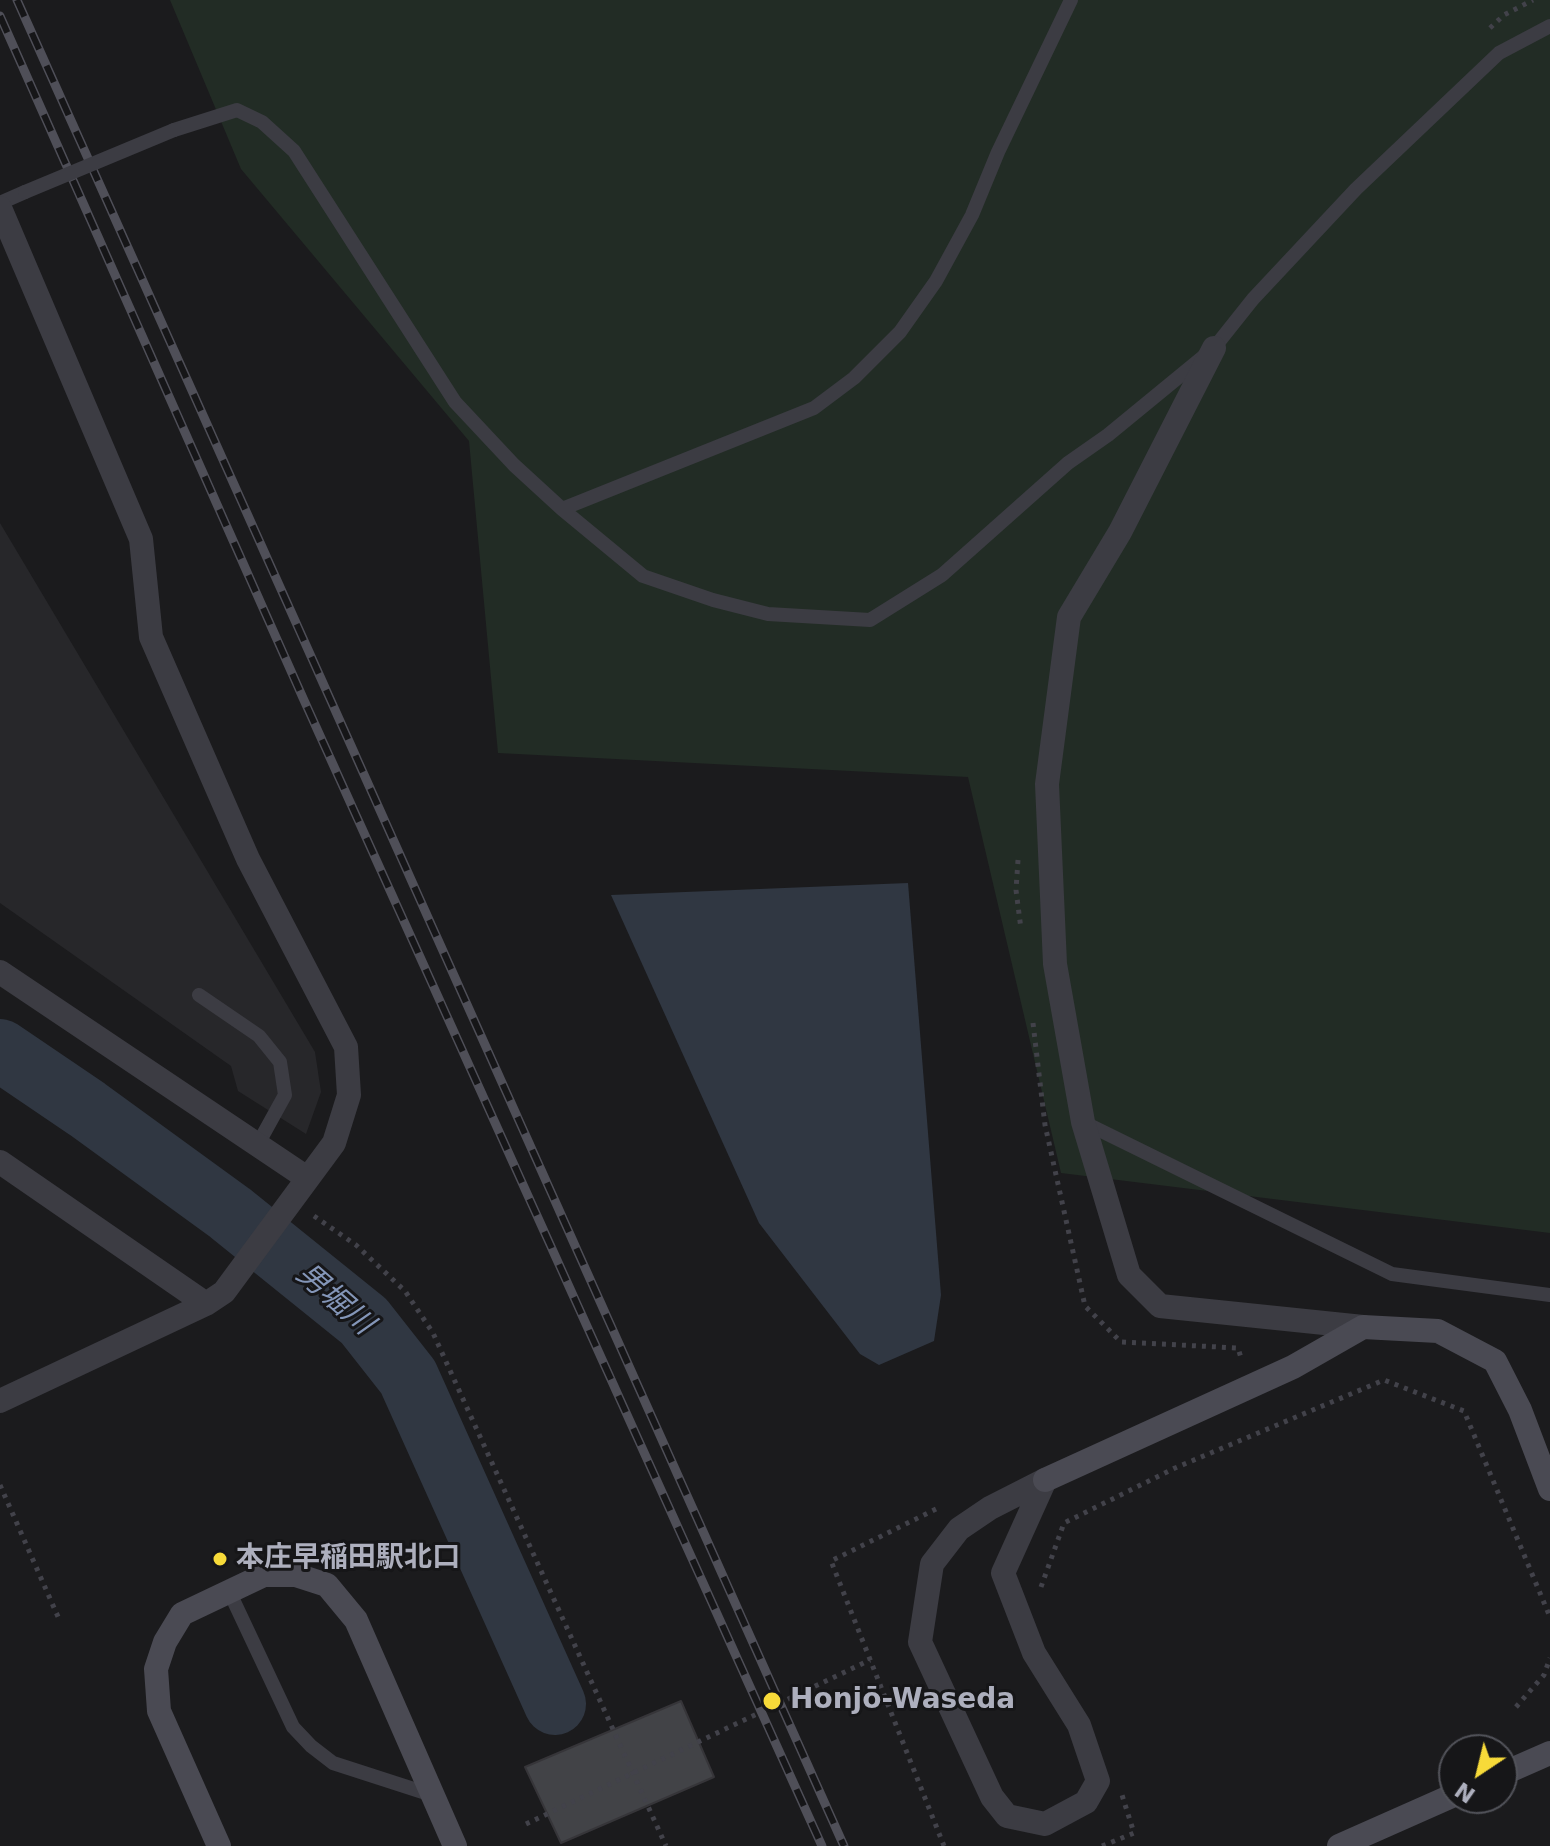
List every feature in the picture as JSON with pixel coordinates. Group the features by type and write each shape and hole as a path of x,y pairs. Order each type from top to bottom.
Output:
{"street":[{"path":"0,205 141,539 151,637 248,859 346,1047 349,1095 334,1143 224,1292 206,1304 0,1401"},
{"path":"1214,348 1120,532 1069,617 1047,784 1055,964 1083,1122 1129,1275 1160,1306 1363,1327 1438,1331 1495,1361 1520,1410 1550,1489"},
{"path":"0,972 307,1178"},
{"path":"0,1162 206,1304"},
{"path":"1045,1480 1003,1573 1034,1653 1079,1725 1098,1781 1086,1802 1045,1824 1007,1816 992,1797 920,1642 932,1564 959,1529 990,1508 1045,1480 1293,1367 1363,1327"},
{"path":"219,1846 159,1711 156,1669 165,1642 182,1614 264,1575 296,1575 327,1585 356,1620 455,1846"},
{"path":"1518,1767 1550,1753"},
{"path":"1339,1846 1438,1802"},
{"path":"436,1805 436,1846"}],"lane":[{"path":"562,509 814,408 854,378 900,332 936,281 972,215 998,152 1071,0"},
{"path":"0,205 174,130 237,110 262,122 294,151 455,402 514,465 643,576 713,600 768,614 870,620 942,575 1068,463 1108,435 1214,348 1253,299 1389,158 1499,53 1550,26"},
{"path":"199,995 259,1036 280,1062 285,1095 258,1144"},
{"path":"1083,1122 1392,1274 1550,1295"},
{"path":"229,1591 293,1727 311,1746 333,1763 436,1805"}],"path":[{"path":"1481,36 1504,15 1533,0"},
{"path":"1018,859 1016,890 1022,937"},
{"path":"1032,1015 1045,1125 1085,1306 1121,1342 1238,1348 1243,1362 1229,1368"},
{"path":"287,1206 366,1254 405,1291 433,1333 666,1846"},
{"path":"1037,1598 1064,1523 1175,1468 1384,1380 1464,1411 1550,1617"},
{"path":"0,1485 59,1619"},
{"path":"941,1506 831,1561 944,1846"},
{"path":"1516,1707 1544,1675 1550,1658"},
{"path":"526,1824 870,1660"},
{"path":"1102,1846 1134,1833 1119,1788"}],"shaded area":[{"path":"170,0 1550,0 1550,1233 1061,1173 968,777 498,753 469,441 241,169"},
{"path":"0,523 315,1052 321,1092 306,1134 238,1091 231,1066 0,903"},
{"path":"908,883 941,1295 934,1341 879,1365 860,1354 759,1223 611,895"}],"building":[{"path":"681,1701 714,1777 561,1843 525,1767"}],"waterway":[{"name":"男堀川","path":"0,1050 230,1213 364,1321 408,1377 555,1704"}],"railway":[{"path":"17,0 844,1846"},
{"path":"0,16 303,698 822,1846"}],"place":[{"name":"本庄早稲田駅北口","path":"220,1559"},
{"name":"Honjō-Waseda","path":"772,1701"}]}
